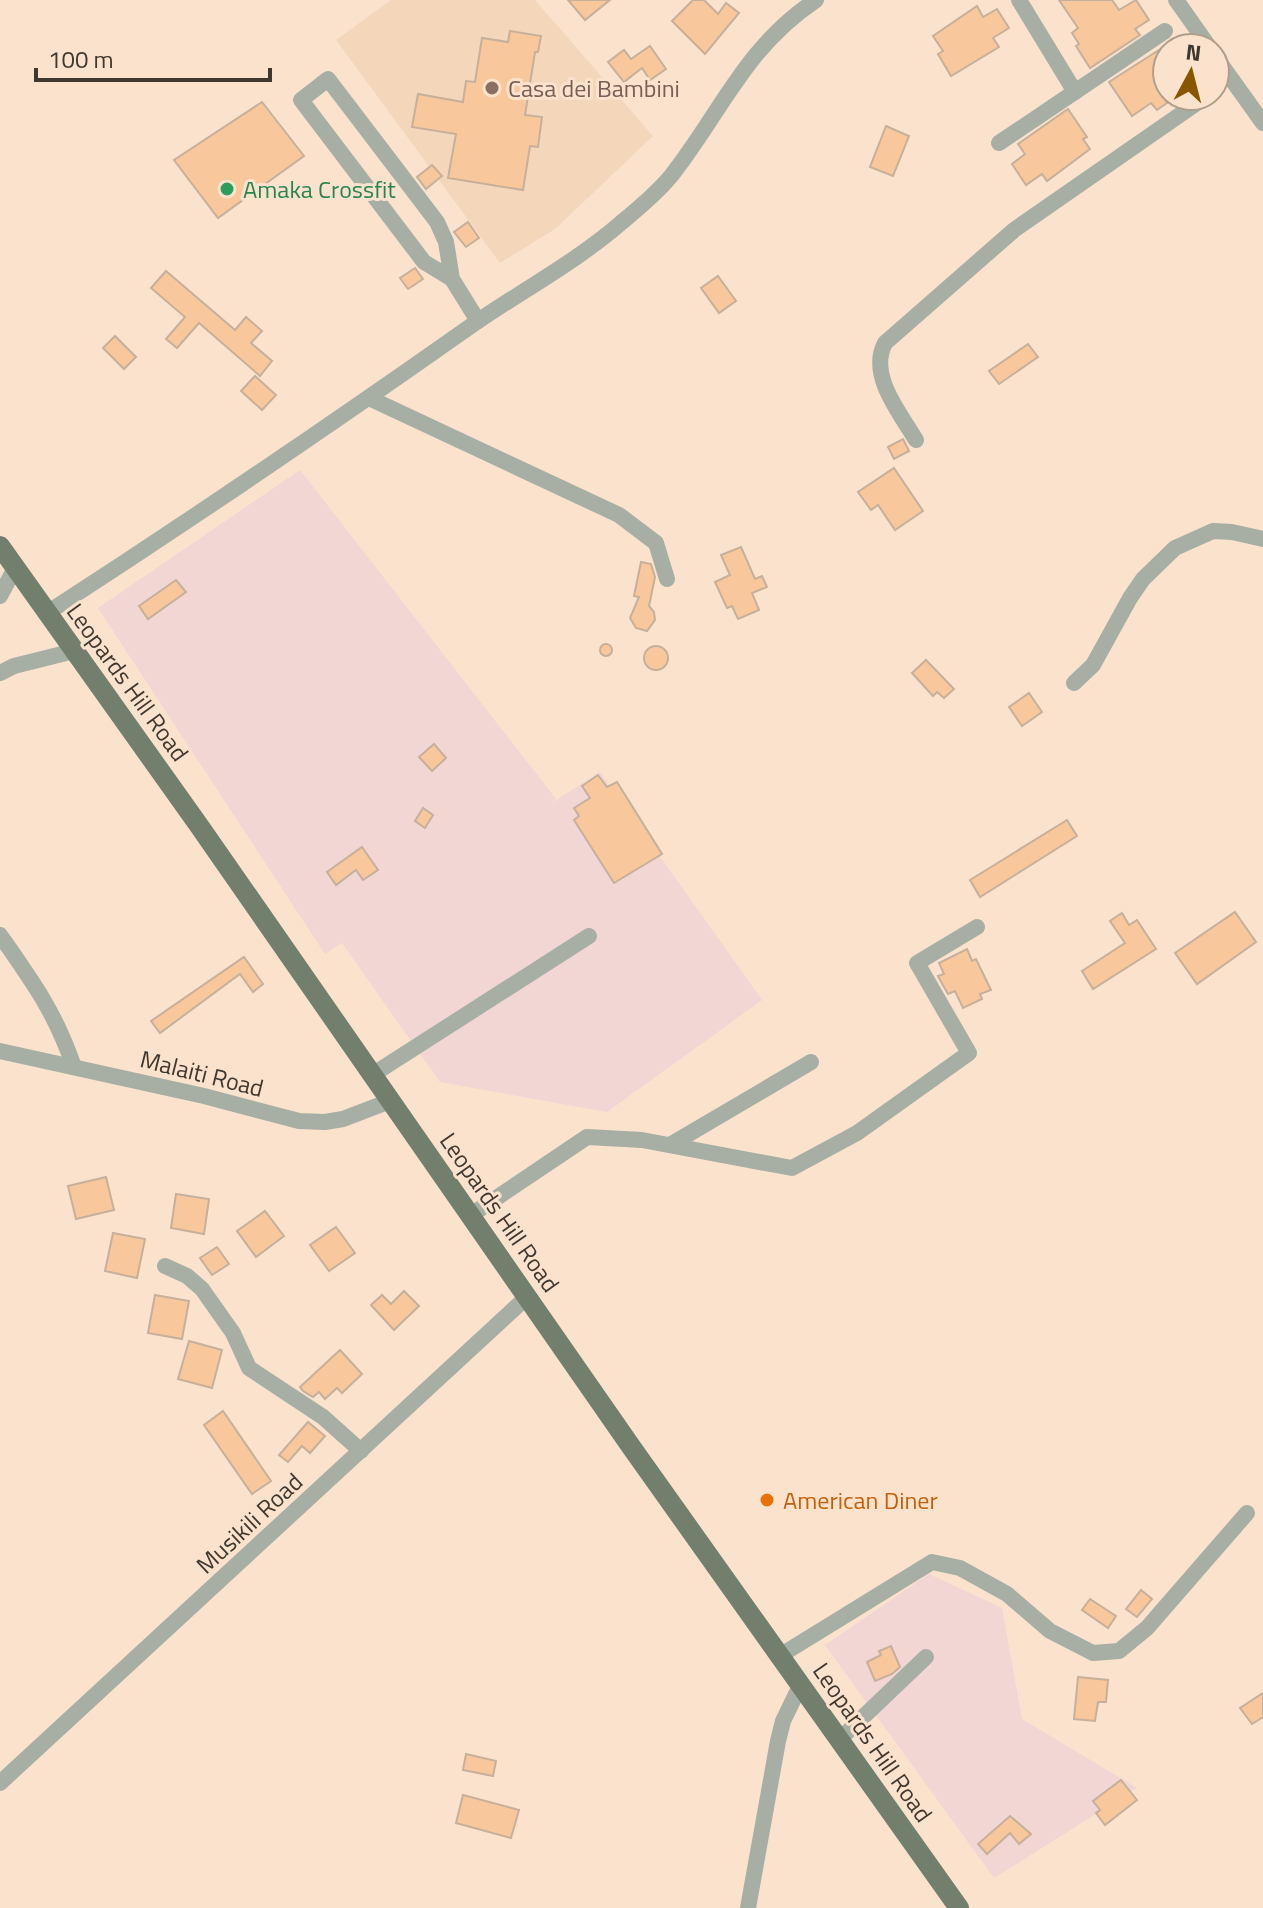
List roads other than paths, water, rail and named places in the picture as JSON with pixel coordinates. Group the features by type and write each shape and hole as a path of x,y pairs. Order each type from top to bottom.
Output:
{"main road":[{"name":"Leopards Hill Road","path":"0,546 200,827 632,1448 959,1908"}],"street":[{"path":"47,613 369,398 620,224 669,177 756,54 779,30 816,0"},
{"path":"1019,0 1075,92"},
{"path":"1176,0 1199,32"},
{"path":"999,143 1165,31"},
{"path":"452,279 424,262 301,100 328,79 437,222 446,242 452,279 478,321"},
{"path":"1231,79 1263,123"},
{"path":"916,440 883,379 879,358 885,343 1014,230 1184,112"},
{"path":"369,398 619,515 656,543 667,579"},
{"path":"1074,683 1093,665 1136,588 1175,548 1213,531 1263,539"},
{"path":"0,596 15,568"},
{"path":"0,673 14,666 74,651"},
{"path":"471,1215 587,1137 642,1140 792,1168 857,1133 969,1053 917,963 977,927"},
{"path":"0,935 45,999 61,1029 74,1067"},
{"path":"372,1075 589,936"},
{"name":"Malaiti Road","path":"0,1051 299,1121 343,1119 390,1101"},
{"path":"670,1145 811,1062"},
{"path":"165,1266 187,1276 202,1289 233,1333 249,1368 323,1417 361,1451"},
{"name":"Musikili Road","path":"0,1783 528,1296"},
{"path":"781,1655 932,1562 960,1568 1007,1594 1050,1631 1093,1653 1119,1651 1147,1628 1247,1513"},
{"path":"840,1739 926,1657"},
{"path":"748,1908 778,1741 801,1684"}],"place":[{"name":"Casa dei Bambini","path":"492,88"},
{"name":"Amaka Crossfit","path":"227,189"},
{"name":"American Diner","path":"767,1500"}]}
